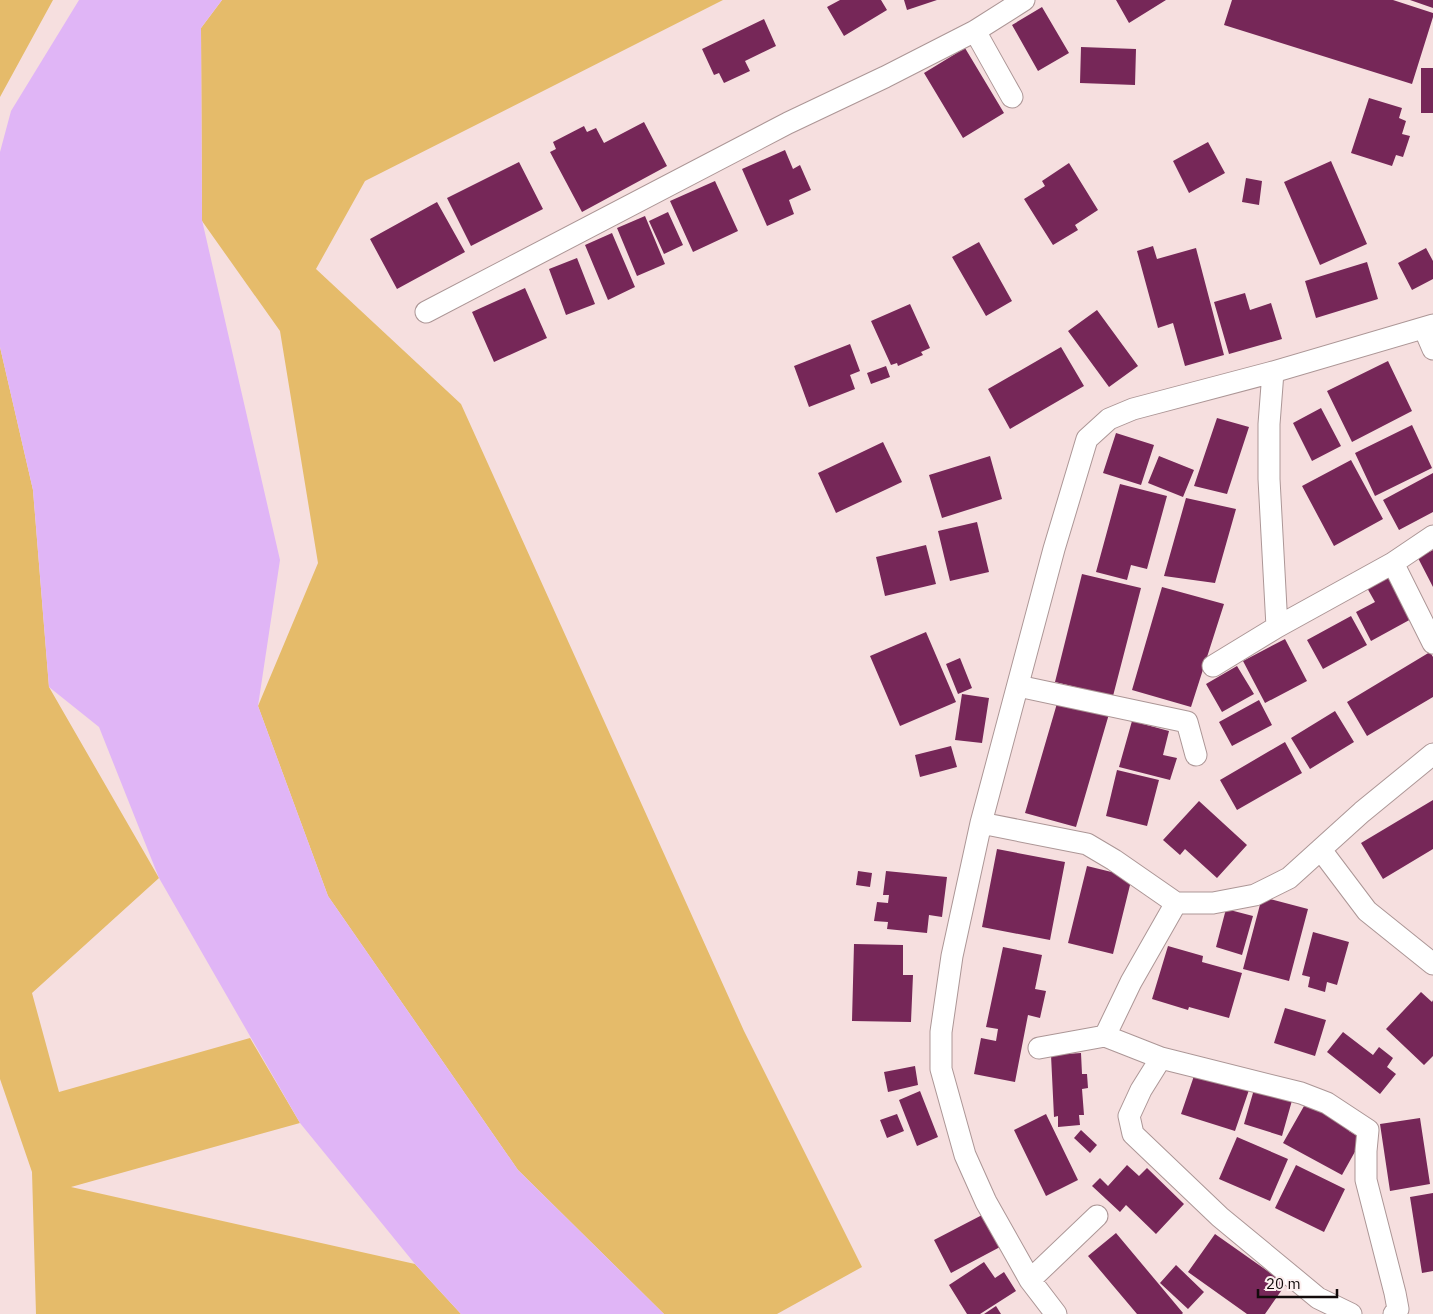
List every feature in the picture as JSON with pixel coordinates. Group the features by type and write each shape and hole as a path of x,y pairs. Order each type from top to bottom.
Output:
{"street":[{"path":"426,312 788,123 885,77 975,31 1024,0"},
{"path":"975,31 1012,97"},
{"path":"1056,1314 1030,1280 986,1202 965,1155 941,1070 941,1032 952,956 981,823 1054,549 1087,438 1109,420 1133,409 1273,372 1429,327 1433,349"},
{"path":"1273,372 1268,424 1277,628"},
{"path":"1213,666 1393,563 1433,536"},
{"path":"1393,563 1433,643"},
{"path":"1018,686 1187,722 1196,755"},
{"path":"981,823 1087,844 1114,860 1176,903 1213,903 1255,894 1289,878 1362,812 1433,754"},
{"path":"1321,850 1367,911 1433,964"},
{"path":"1105,1036 1131,982 1176,903"},
{"path":"1040,1048 1105,1036 1161,1058 1301,1093 1328,1104 1368,1130 1366,1180 1395,1293 1398,1309 1394,1314"},
{"path":"1161,1058 1141,1090 1129,1116 1133,1134 1220,1217 1318,1298 1351,1314"},
{"path":"1030,1280 1097,1216"}],"shaded area":[{"path":"0,0 53,0 0,97"},
{"path":"79,0 222,0 201,28 202,220 280,560 258,706 328,896 518,1170 664,1314 461,1314 415,1264 300,1123 159,878 99,727 49,687 33,490 0,347 0,152 11,111"},
{"path":"222,0 723,0 365,181 316,269 461,404 744,1031 862,1267 777,1314 664,1314 518,1170 328,896 258,706 318,563 280,331 202,221 201,28"},
{"path":"0,347 33,490 49,687 159,878 32,993 59,1092 250,1038 300,1123 71,1187 415,1264 461,1314 36,1314 32,1172 0,1079"}],"building":[{"path":"840,0 881,0 887,10 844,36 827,7"},
{"path":"904,0 937,0 907,10"},
{"path":"1116,0 1166,0 1129,23"},
{"path":"1232,0 1393,0 1433,13 1433,17 1412,84 1224,25"},
{"path":"1410,0 1433,0 1433,8"},
{"path":"1042,7 1069,53 1038,71 1012,25"},
{"path":"764,19 776,46 745,61 750,71 724,83 719,73 714,75 702,49"},
{"path":"1081,47 1136,49 1135,85 1080,83"},
{"path":"965,48 1004,113 963,138 924,73"},
{"path":"1421,68 1433,68 1433,113 1421,113"},
{"path":"1369,98 1402,108 1399,118 1406,121 1402,134 1410,136 1403,157 1396,155 1392,166 1351,153"},
{"path":"644,122 667,166 582,212 550,152 556,149 553,142 584,126 587,132 596,128 604,143"},
{"path":"1208,142 1225,173 1189,193 1173,161"},
{"path":"785,150 793,169 800,165 811,190 789,200 794,214 767,226 742,169"},
{"path":"1331,161 1367,244 1320,265 1284,182"},
{"path":"519,162 543,209 471,246 447,198"},
{"path":"1069,163 1098,210 1075,225 1078,230 1053,245 1024,199 1045,186 1042,181"},
{"path":"1246,178 1262,181 1259,205 1242,202"},
{"path":"715,181 738,231 693,252 670,201"},
{"path":"437,202 465,252 397,289 370,239"},
{"path":"668,212 683,245 664,254 649,221"},
{"path":"645,216 665,264 637,276 617,228"},
{"path":"612,233 635,287 608,300 585,245"},
{"path":"979,242 1012,301 986,316 952,257"},
{"path":"1153,246 1157,259 1196,248 1224,355 1185,366 1173,323 1158,328 1137,251"},
{"path":"1426,248 1433,261 1433,279 1412,290 1398,263"},
{"path":"577,258 595,304 566,315 549,269"},
{"path":"1367,262 1378,299 1316,318 1305,281"},
{"path":"525,288 547,338 494,362 472,312"},
{"path":"1245,293 1250,310 1271,303 1282,339 1229,354 1214,302"},
{"path":"910,304 930,348 921,352 923,355 898,366 897,363 891,365 871,321"},
{"path":"1097,310 1138,366 1109,387 1068,331"},
{"path":"850,344 860,371 850,375 855,389 809,407 794,366"},
{"path":"1061,347 1084,386 1010,429 988,389"},
{"path":"1388,361 1412,411 1352,442 1327,391"},
{"path":"886,366 890,377 871,384 867,373"},
{"path":"1321,408 1341,446 1312,461 1293,423"},
{"path":"1217,418 1249,427 1227,494 1194,486"},
{"path":"1412,425 1432,468 1375,496 1355,453"},
{"path":"1116,433 1154,445 1141,485 1103,473"},
{"path":"883,442 902,482 836,513 818,473"},
{"path":"990,456 1002,499 942,518 929,475"},
{"path":"1159,456 1194,470 1183,497 1148,483"},
{"path":"1351,460 1383,519 1334,546 1302,486"},
{"path":"1433,473 1433,512 1399,530 1383,500"},
{"path":"1120,484 1167,496 1147,569 1131,565 1127,580 1096,572"},
{"path":"1186,498 1236,509 1215,583 1164,576"},
{"path":"977,522 989,572 950,581 938,531"},
{"path":"926,545 936,584 885,596 876,557"},
{"path":"1433,550 1433,587 1418,558"},
{"path":"1393,571 1413,618 1371,641 1356,612 1375,602 1366,586"},
{"path":"1082,574 1141,588 1113,696 1055,682"},
{"path":"1162,587 1224,604 1191,707 1132,690"},
{"path":"1351,616 1367,645 1323,669 1307,640"},
{"path":"926,632 956,702 900,726 870,656"},
{"path":"1285,639 1307,681 1265,703 1243,661"},
{"path":"1430,652 1433,657 1433,697 1367,736 1347,702"},
{"path":"960,658 972,688 958,694 946,664"},
{"path":"1237,666 1254,694 1222,712 1206,684"},
{"path":"962,694 989,698 982,743 955,740"},
{"path":"1058,700 1109,714 1076,827 1025,813"},
{"path":"1259,700 1272,725 1232,746 1219,722"},
{"path":"1335,711 1354,742 1310,769 1291,738"},
{"path":"1132,721 1169,731 1163,755 1177,758 1170,780 1119,767"},
{"path":"1285,742 1302,773 1237,810 1220,780"},
{"path":"951,746 957,767 920,777 915,755"},
{"path":"1117,770 1159,780 1147,826 1106,816"},
{"path":"1433,800 1433,849 1383,879 1361,843"},
{"path":"1199,801 1247,845 1217,878 1185,849 1180,855 1163,840"},
{"path":"997,849 1065,862 1050,940 982,927"},
{"path":"1087,866 1132,877 1113,954 1068,943"},
{"path":"858,871 872,873 870,887 856,885"},
{"path":"886,871 947,877 942,917 929,915 927,933 887,929 888,922 874,921 877,902 888,903 889,895 883,895"},
{"path":"1262,897 1308,909 1289,981 1243,969"},
{"path":"1226,909 1253,916 1242,955 1216,947"},
{"path":"1313,932 1349,942 1337,985 1327,982 1325,992 1308,987 1310,977 1302,975"},
{"path":"854,944 903,945 903,975 913,975 911,1022 852,1021"},
{"path":"1168,946 1203,956 1202,962 1242,973 1229,1018 1189,1007 1188,1010 1152,999"},
{"path":"1003,947 1042,955 1035,989 1046,991 1040,1018 1028,1015 1015,1082 974,1074 981,1038 996,1041 998,1029 986,1027"},
{"path":"1421,992 1432,1002 1433,1000 1433,1056 1424,1065 1386,1029"},
{"path":"1285,1008 1326,1020 1315,1056 1274,1043"},
{"path":"1343,1032 1373,1055 1379,1047 1393,1058 1387,1067 1396,1074 1380,1094 1327,1052"},
{"path":"1081,1053 1082,1074 1087,1074 1088,1088 1082,1089 1084,1115 1079,1115 1080,1125 1058,1127 1058,1116 1054,1117 1051,1055"},
{"path":"915,1066 918,1085 888,1092 884,1072"},
{"path":"1196,1070 1250,1087 1235,1131 1181,1114"},
{"path":"1255,1086 1293,1097 1282,1136 1244,1124"},
{"path":"920,1091 938,1137 917,1146 899,1100"},
{"path":"1308,1099 1353,1124 1349,1131 1362,1139 1342,1175 1283,1143"},
{"path":"897,1114 904,1131 887,1138 880,1120"},
{"path":"1046,1114 1078,1180 1046,1196 1014,1130"},
{"path":"1420,1118 1430,1184 1390,1191 1380,1124"},
{"path":"1081,1130 1097,1145 1090,1153 1074,1138"},
{"path":"1237,1137 1288,1159 1270,1201 1219,1179"},
{"path":"1127,1165 1139,1176 1147,1168 1184,1204 1156,1234 1126,1205 1120,1212 1092,1186 1100,1178 1108,1186"},
{"path":"1296,1165 1345,1189 1324,1232 1275,1208"},
{"path":"1433,1193 1433,1271 1422,1273 1410,1197"},
{"path":"984,1214 1000,1247 951,1273 934,1240"},
{"path":"1116,1233 1182,1314 1137,1314 1088,1256"},
{"path":"1215,1234 1286,1284 1265,1314 1247,1314 1188,1272"},
{"path":"984,1262 995,1278 1004,1272 1016,1291 980,1314 967,1314 949,1285"},
{"path":"1176,1265 1204,1292 1188,1309 1160,1283"},
{"path":"996,1306 1001,1314 984,1314"}]}
